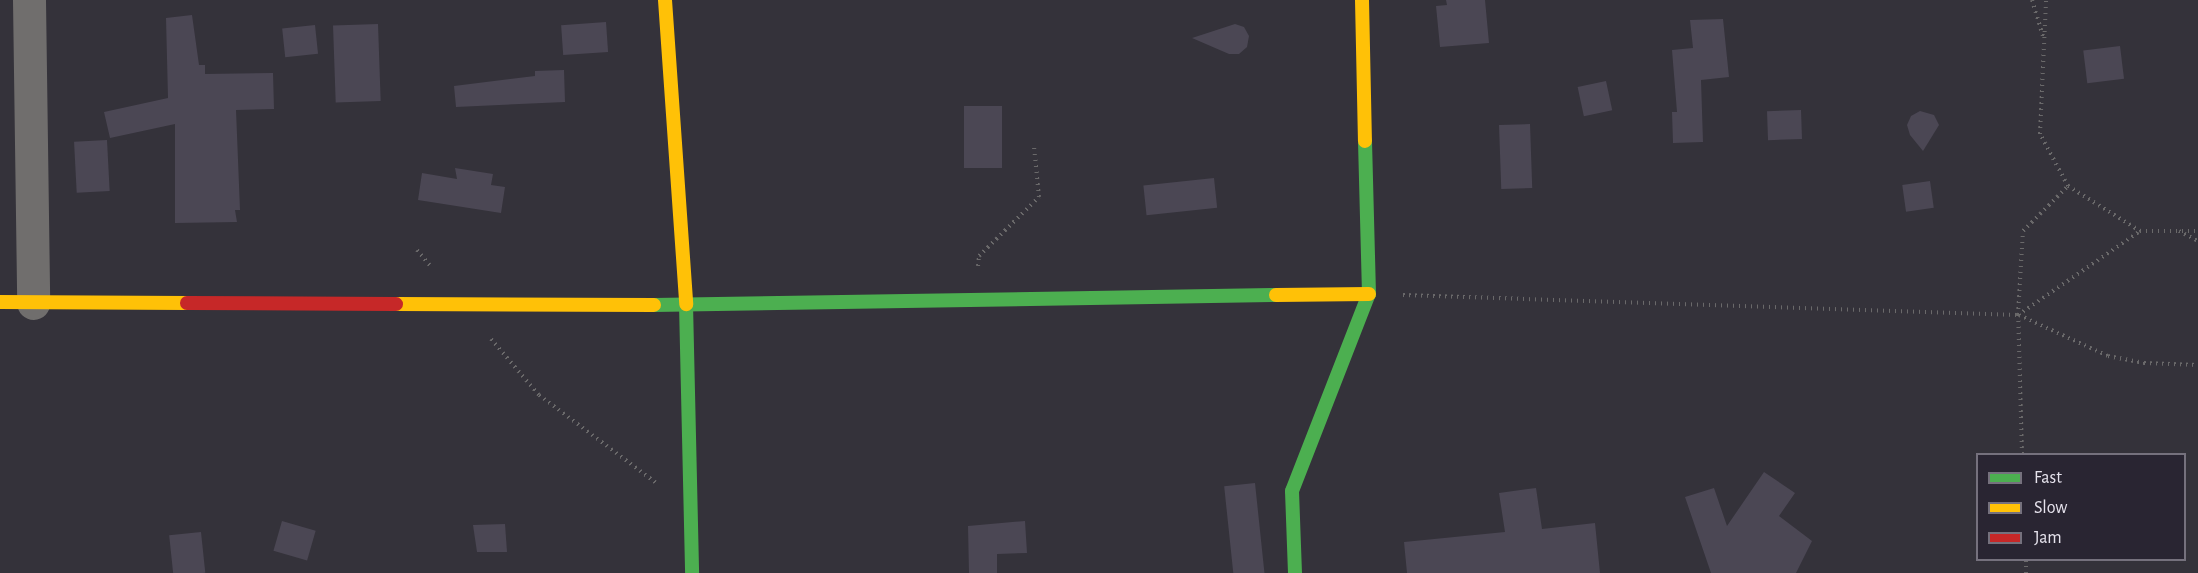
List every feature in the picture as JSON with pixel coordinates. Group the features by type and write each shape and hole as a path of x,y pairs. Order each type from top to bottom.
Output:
{"street":[{"path":"29,0 33,303"},
{"path":"665,0 686,305 692,573"},
{"path":"1295,573 1292,491 1370,294 1362,0"},
{"path":"0,302 686,305 1370,294"}],"path":[{"path":"2032,0 2045,41"},
{"path":"2046,0 2040,134 2068,186 2140,231 2198,231"},
{"path":"977,300 979,256 1039,197 1034,147"},
{"path":"2022,453 2018,315 2023,231 2068,186"},
{"path":"2018,315 2140,231"},
{"path":"2178,231 2198,241"},
{"path":"417,250 539,395 691,510"},
{"path":"1370,294 2018,315 2108,356 2144,363 2198,365"}],"building":[{"path":"1446,0 1485,0 1489,43 1440,47 1436,6 1447,5"},
{"path":"192,15 199,65 205,65 205,74 273,73 274,109 236,110 240,210 235,210 237,222 175,223 175,124 110,138 104,112 168,98 166,18"},
{"path":"1723,19 1729,77 1701,80 1703,142 1673,143 1672,112 1677,112 1672,50 1693,48 1690,20"},
{"path":"606,22 608,52 563,55 561,25"},
{"path":"378,24 381,101 336,103 333,26"},
{"path":"1235,24 1244,27 1249,36 1247,47 1239,54 1229,54 1192,38"},
{"path":"315,25 318,54 285,57 282,28"},
{"path":"2120,46 2124,79 2087,83 2083,51"},
{"path":"564,70 565,102 456,107 454,86 535,76 535,71"},
{"path":"1606,81 1612,110 1584,116 1578,87"},
{"path":"964,106 1002,106 1002,168 964,168"},
{"path":"1801,110 1802,139 1768,140 1767,111"},
{"path":"1920,111 1934,115 1939,125 1923,151 1910,135 1907,125 1911,116"},
{"path":"1530,124 1532,188 1501,189 1499,125"},
{"path":"107,140 110,191 77,193 74,142"},
{"path":"455,168 493,174 491,185 505,187 501,213 418,200 422,173 457,179"},
{"path":"1214,178 1217,208 1147,215 1143,185"},
{"path":"1930,181 1934,208 1906,212 1902,185"},
{"path":"1764,472 1795,493 1779,516 1812,541 1796,573 1711,573 1685,497 1714,488 1727,526"},
{"path":"1255,483 1264,573 1233,573 1224,486"},
{"path":"1536,488 1542,529 1595,523 1600,573 1407,573 1404,542 1505,532 1499,493"},
{"path":"282,521 316,531 307,560 273,551"},
{"path":"1025,521 1027,553 997,554 997,573 969,573 968,526"},
{"path":"505,524 507,552 477,552 473,525"},
{"path":"201,532 205,573 173,573 169,535"}],"traffic: fast":[{"path":"1295,573 1292,491 1369,294 1365,141"},
{"path":"654,305 1276,295"},
{"path":"686,304 692,573"}],"traffic: slow":[{"path":"665,0 686,304"},
{"path":"1362,0 1365,141"},
{"path":"1276,295 1369,294"},
{"path":"0,302 187,303"},
{"path":"396,304 654,305"}],"traffic: jam":[{"path":"187,303 396,304"}]}
